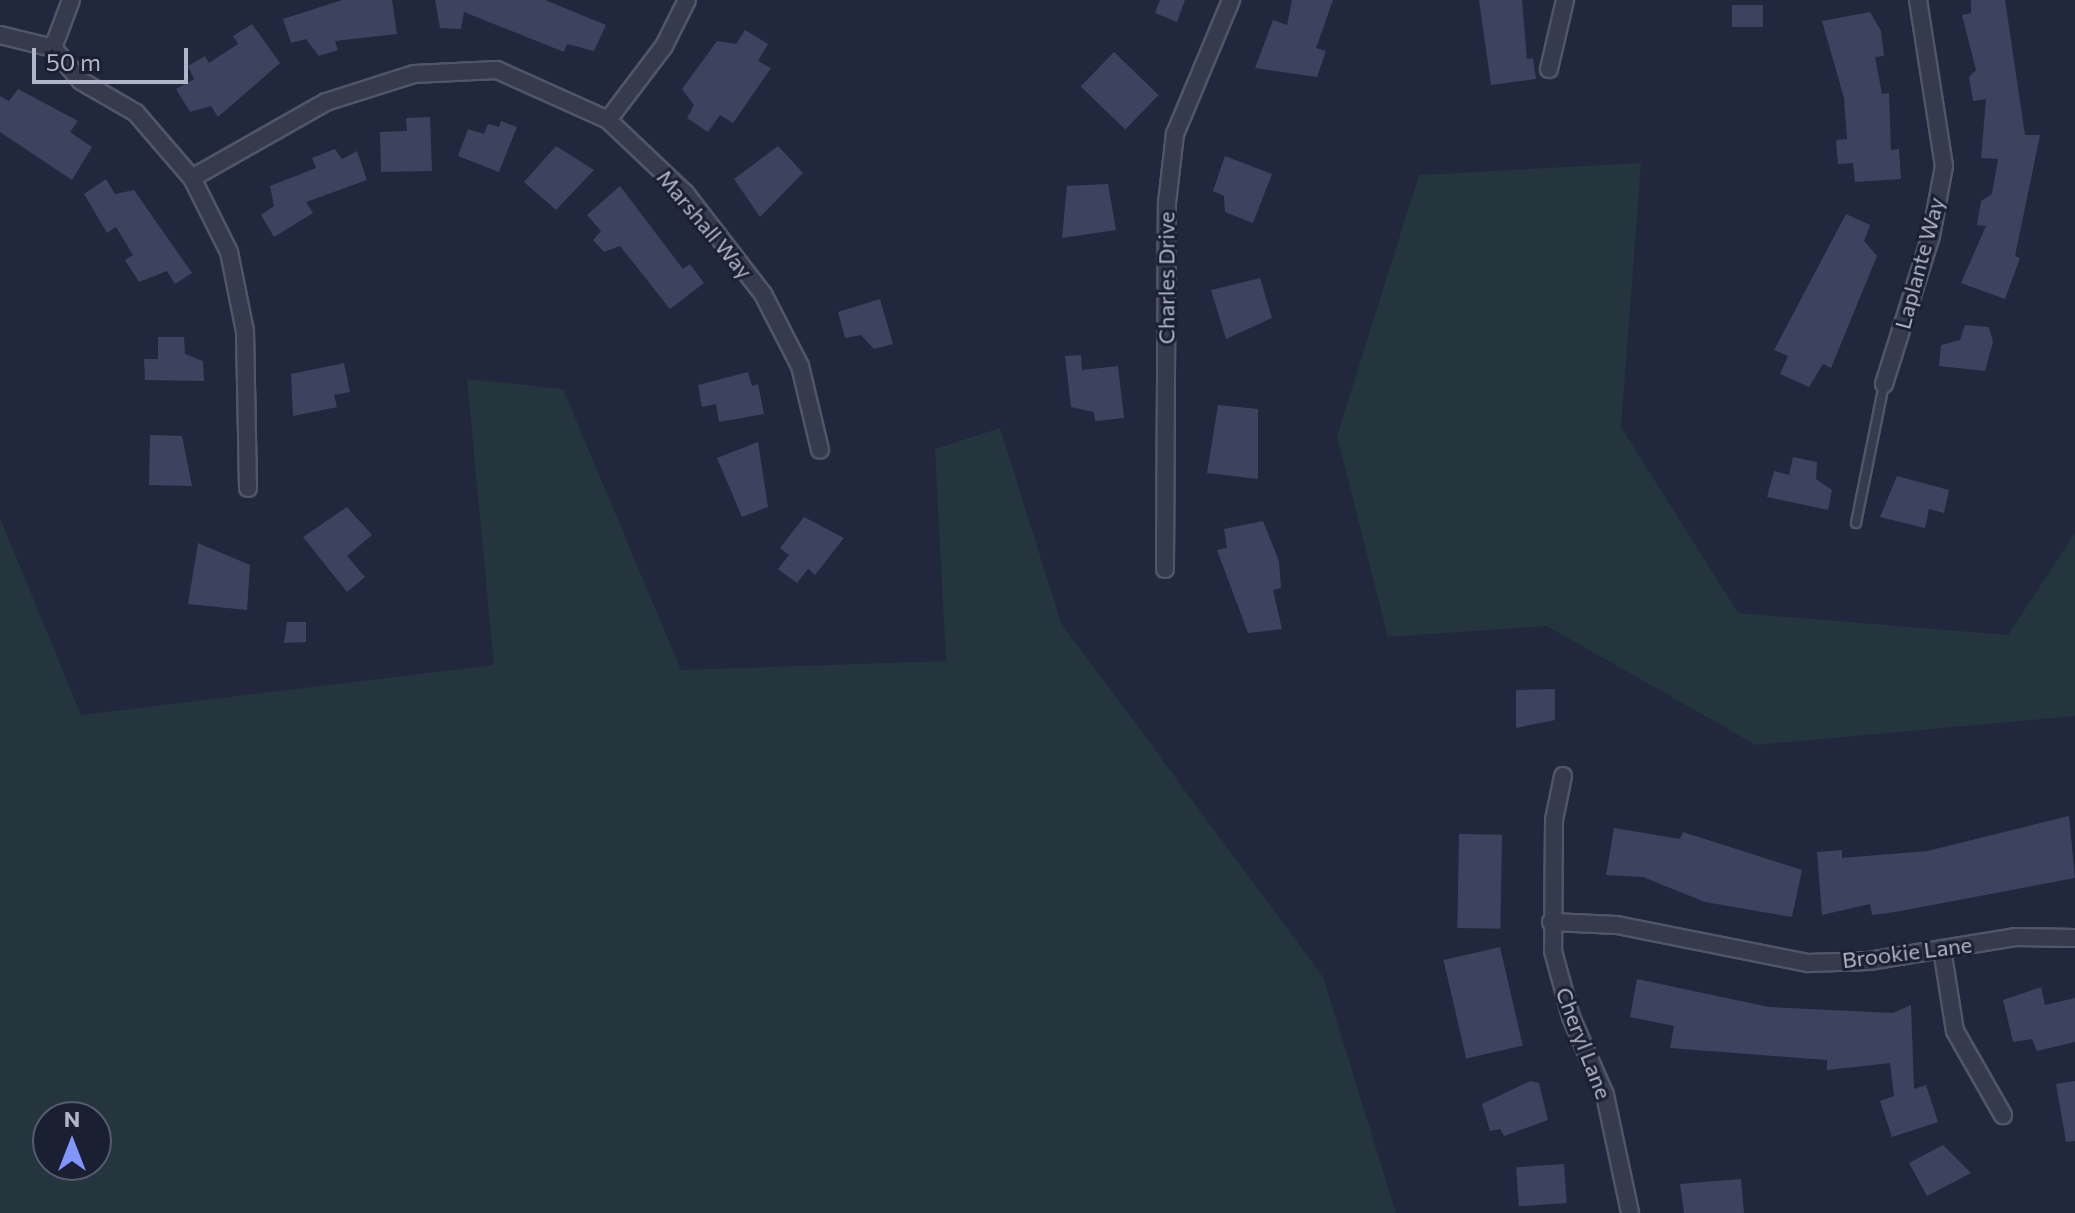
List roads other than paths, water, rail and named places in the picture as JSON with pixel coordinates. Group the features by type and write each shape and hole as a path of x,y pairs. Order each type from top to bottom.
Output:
{"street":[{"path":"53,48 71,0"},
{"path":"608,120 664,46 687,0"},
{"name":"Charles Drive","path":"1165,569 1171,162 1175,134 1231,0"},
{"path":"1549,69 1565,0"},
{"name":"Laplante Way","path":"1884,384 1931,236 1944,166 1918,0"},
{"path":"0,35 53,48 81,81 136,113 192,178 229,252 245,331 248,488"},
{"name":"Marshall Way","path":"192,178 326,102 414,74 497,70 608,120 685,193 763,294 800,366 820,450"},
{"name":"Cheryl Lane","path":"1563,776 1551,922 1571,1017 1623,1159 1630,1213"},
{"name":"Brookie Lane","path":"1551,922 1617,925 1808,963 2075,938"},
{"path":"1942,949 1955,1031 2003,1115"}],"lane":[{"name":"Laplante Way","path":"1856,523 1884,384"}]}
